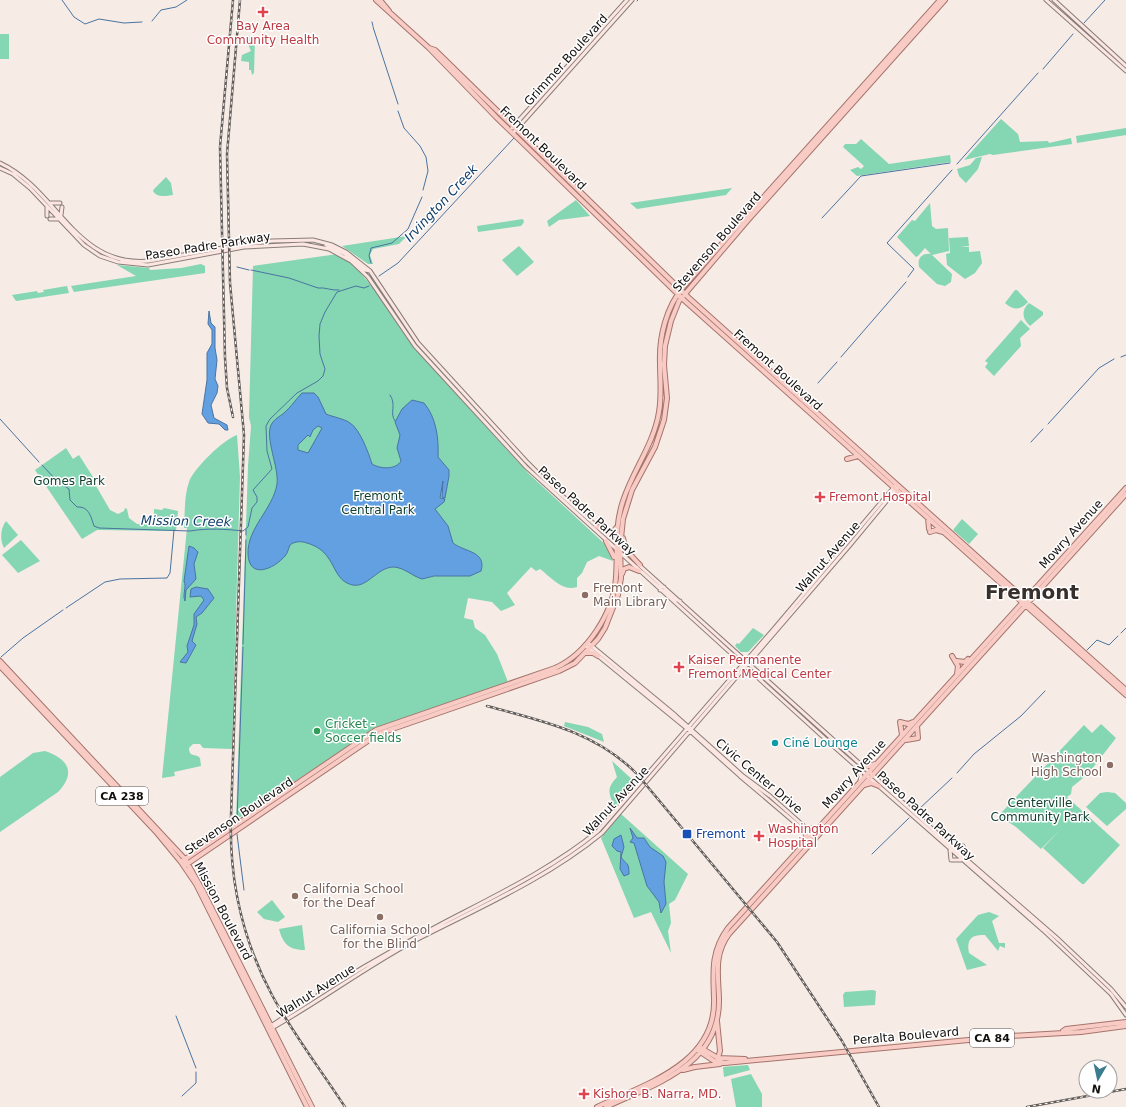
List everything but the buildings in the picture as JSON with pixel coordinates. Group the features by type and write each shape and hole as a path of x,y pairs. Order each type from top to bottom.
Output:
{"main road":[{"name":"Fremont Boulevard","path":"376,0 429,48 681,294 858,456 896,487 928,518 1126,690"},
{"name":"Fremont Boulevard","path":"380,0 389,11"},
{"name":"Grimmer Boulevard","path":"513,130 627,0"},
{"name":"Grimmer Boulevard","path":"513,130 632,0"},
{"name":"Stevenson Boulevard","path":"620,526 621,578 616,601 605,628 595,642 588,646 572,659 554,668 376,730 183,861 187,864 378,734 559,671 575,663 585,654 588,646 599,627 611,599 616,577 615,544 627,488 650,444 658,418 661,394 660,359 662,338 667,316 681,294 940,0"},
{"name":"Stevenson Boulevard","path":"681,294 945,0"},
{"path":"1046,0 1126,72"},
{"path":"1054,0 1126,66"},
{"name":"Paseo Padre Parkway","path":"0,164 14,171 26,180 61,219 83,240 103,253 126,260 152,261 243,244 303,240 321,242 342,249 354,256 370,272 418,343 533,469 865,767 879,786 1059,940 1112,989 1126,1007"},
{"name":"Paseo Padre Parkway","path":"0,168 13,174 25,183 47,204"},
{"path":"60,203 47,204 48,217 61,219 62,207"},
{"name":"Paseo Padre Parkway","path":"61,219 79,241 95,253 116,262 136,265 155,264 261,245 311,244 335,251 351,260 363,272 408,338 526,467 638,571 855,765 870,775 951,848"},
{"path":"311,244 321,244 337,249 349,256 365,270 370,272"},
{"path":"136,265 149,263 152,261"},
{"name":"Fremont Boulevard","path":"681,294 1025,602 1126,695"},
{"path":"847,459 858,456"},
{"name":"Walnut Avenue","path":"270,1028 398,951 473,912 583,848 604,830 896,487"},
{"name":"Mowry Avenue","path":"606,1107 681,1070 710,1039 716,1021 719,1001 717,964 724,941 813,836 818,828 858,785 870,775 917,726 1126,488"},
{"name":"Mowry Avenue","path":"597,1107 671,1072 700,1049 712,1016 714,1002 713,962 721,939 728,928 805,843 864,785 880,760 902,735 975,654 1126,494"},
{"path":"928,518 929,530 944,532"},
{"path":"596,526 609,533 613,532 620,526 625,547 640,565"},
{"path":"606,541 616,564"},
{"path":"621,578 624,570 632,567 644,573 659,587 664,587"},
{"path":"660,590 664,591 676,601 680,601"},
{"path":"585,654 599,654 595,642"},
{"name":"Civic Center Drive","path":"588,646 689,729 740,776 813,836"},
{"path":"958,661 965,662 975,654"},
{"path":"952,656 958,666 956,676"},
{"name":"Mission Boulevard","path":"0,661 183,861 312,1107"},
{"name":"Mission Boulevard","path":"0,666 183,861"},
{"path":"932,709 938,696"},
{"path":"902,735 900,722 908,724 915,721"},
{"path":"904,740 918,738 917,726"},
{"path":"865,767 872,766 880,760"},
{"path":"855,765 862,776 858,785"},
{"path":"864,785 871,782 879,786"},
{"path":"805,843 805,829 818,828"},
{"path":"193,860 207,848 208,844 212,844 228,836"},
{"path":"963,846 964,859 951,860 951,848 963,846"},
{"name":"Paseo Padre Parkway","path":"964,859 1107,990 1126,1015"},
{"name":"Mission Boulevard","path":"187,864 201,887 307,1107"},
{"name":"Mowry Avenue","path":"716,1021 720,1051 716,1060"},
{"name":"Peralta Boulevard","path":"1063,1032 1066,1030 1126,1022"},
{"name":"Peralta Boulevard","path":"700,1049 716,1060 725,1063 1126,1027"},
{"path":"720,1051 723,1056 730,1060"},
{"name":"Peralta Boulevard","path":"716,1060 751,1060"},
{"path":"681,1070 725,1063"}],"green space":[{"path":"0,34 9,34 9,59 0,59"},
{"path":"247,36 255,37 254,73 252,75 251,70 249,70 249,62 241,61 242,55 251,51 245,40"},
{"path":"1001,119 1018,134 1020,142 1048,141 1049,143 1071,138 1072,144 993,155 990,154 964,160"},
{"path":"1126,128 1126,135 1077,143 1076,136"},
{"path":"861,139 889,164 950,155 951,162 857,176 850,170 858,167 861,169 864,166 843,147 845,144 856,144"},
{"path":"982,157 978,169 966,183 959,176 957,169 970,165 976,158"},
{"path":"166,177 171,183 173,195 157,195 153,191 154,189"},
{"path":"732,188 726,195 637,209 630,203"},
{"path":"576,200 590,216 559,220 549,227 547,221"},
{"path":"930,203 932,226 936,229 948,228 949,251 932,255 952,274 951,282 945,286 937,284 919,267 921,256 931,254 925,248 916,257 897,237 912,220 915,221"},
{"path":"523,219 524,222 521,226 478,232 477,226"},
{"path":"407,236 399,244 373,249 370,255 373,264 368,264 342,246"},
{"path":"968,237 969,246 960,247 969,247 969,252 980,251 982,263 975,273 965,279 947,265 946,254 950,253 949,238"},
{"path":"519,246 534,262 517,276 502,260"},
{"name":"Fremont Central Park","path":"338,254 351,263 372,286 407,339 417,351 529,474 607,546 613,561 599,556 587,562 582,573 577,578 577,587 572,588 562,586 540,569 536,571 531,567 507,593 515,605 501,611 492,602 468,598 464,618 473,620 475,628 485,635 497,654 508,682 373,730 236,820 248,466 251,426 249,417 253,266"},
{"path":"201,264 205,266 205,273 74,292 71,286 136,276 117,265 149,268 150,270 181,268"},
{"path":"67,286 69,293 16,301 12,295 37,291 38,293 44,292 43,290"},
{"path":"1015,290 1017,290 1028,302 1023,307 1014,308 1005,303"},
{"path":"1029,303 1043,312 1043,315 1030,326 1024,317 1026,306"},
{"path":"1021,320 1030,329 1020,338 1021,346 994,376 985,367 988,363 985,361"},
{"path":"237,435 240,477 232,749 203,748 200,744 193,744 189,748 189,751 191,754 200,758 201,766 174,772 175,776 162,778 187,528 184,528 187,487 192,476 203,462 217,448"},
{"name":"Gomes Park","path":"66,448 73,459 79,455 93,477 92,479 110,510 118,514 124,511 125,508 127,509 129,518 137,524 147,524 154,517 154,509 162,510 164,508 178,511 176,531 97,530 82,539 35,470"},
{"path":"962,519 978,534 969,544 953,530"},
{"path":"6,521 18,535 4,548 1,534"},
{"path":"21,540 40,561 18,573 2,555"},
{"path":"753,628 764,635 748,652 741,652 735,646 737,643 739,644"},
{"path":"565,722 588,727 602,734 604,742 564,726"},
{"name":"Centerville Community Park","path":"1101,724 1116,738 1088,774 1072,787 1071,794 1067,797 1120,845 1084,884 1082,884 1043,848 1060,830 1041,849 1016,827 1002,818 1000,814 1084,725 1092,733"},
{"path":"45,751 60,758 67,767 67,779 64,785 58,792 0,832 0,777 33,753"},
{"path":"612,761 636,783 614,807 610,788 617,777"},
{"path":"1100,793 1115,793 1126,803 1126,809 1107,826 1086,807"},
{"path":"621,814 688,874 675,900 669,904 671,923 668,931 671,953 651,912 634,918 601,838"},
{"path":"272,900 285,917 278,922 264,919 257,912"},
{"path":"989,912 999,916 992,921 999,943 1005,943 1005,948 1000,946 998,951 985,935 977,935 971,938 968,944 969,953 987,965 967,970 956,939 978,915"},
{"path":"302,925 305,950 299,950 291,947 282,939 279,929"},
{"path":"876,991 875,1005 844,1007 843,995 845,992"},
{"path":"748,1065 750,1070 724,1077 723,1067"},
{"path":"751,1074 762,1094 762,1107 736,1107 731,1079"}],"water":[{"path":"209,311 211,323 215,327 215,348 217,360 215,379 218,386 217,393 211,405 214,418 227,425 228,430 225,430 219,424 208,423 202,414 207,380 207,353 212,344 212,330 208,324"},
{"path":"302,393 314,393 318,397 326,414 345,420 354,426 364,442 372,464 383,468 395,466 401,461 397,448 400,435 395,422 402,409 412,400 424,403 434,421 436,428 438,457 449,470 445,498 442,497 443,481 440,498 445,499 444,502 435,509 448,526 453,543 473,553 481,559 481,571 470,576 434,576 422,579 402,569 394,567 381,571 360,585 354,585 347,583 342,579 328,557 323,552 307,543 300,542 290,545 286,555 275,565 263,570 253,567 249,562 249,545 256,527 271,502 277,484 270,438 271,425 287,411","holes":["318,426 322,428 308,453 298,450 298,445 308,435 310,437 313,430"]},
{"path":"189,546 198,552 194,564 196,579 186,590 185,601 184,581"},
{"path":"196,587 208,589 214,598 202,613 196,617 197,624 192,641 196,645 186,663 180,662 188,652 187,646 194,625 194,614 204,600 201,596 190,597 191,589"},
{"path":"630,828 637,838 644,838 650,847 663,856 666,862 664,882 666,904 661,913 659,902 647,886 634,843 630,842 633,838"},
{"path":"621,835 624,847 621,857 628,865 629,870 629,874 624,876 620,869 621,852 617,851 612,846 614,839"}],"waterway":[{"path":"62,0 74,17 85,24 99,19 124,23 142,22"},
{"path":"152,21 161,10 176,7 187,0"},
{"path":"1084,23 1105,0"},
{"path":"372,22 373,26"},
{"path":"373,27 398,104"},
{"path":"1043,69 1073,34"},
{"path":"957,164 1038,73"},
{"path":"398,111 404,128 420,146 426,157 428,171 423,190"},
{"name":"Irvington Creek","path":"379,276 398,263 514,138"},
{"path":"822,218 861,176 950,163"},
{"path":"908,277 914,269 887,243 952,170"},
{"path":"371,263 369,256 371,248 392,243 408,229 422,197"},
{"path":"237,267 249,270"},
{"path":"251,270 289,278 318,288 339,290"},
{"path":"841,357 906,282"},
{"name":"Mission Creek","path":"42,465 57,481 69,489 70,500 77,507 87,510 94,526 99,528 190,531 216,529 243,531 248,527 252,508 257,502 257,497 253,490 272,469 267,451 266,426 270,419 297,393 318,381 323,376 325,369 320,354 320,324 325,312 337,292 356,286 364,288 369,286"},
{"path":"1121,357 1126,355"},
{"path":"1048,424 1099,368 1114,359"},
{"path":"818,383 837,362"},
{"path":"390,395 393,402 393,418 395,421"},
{"name":"Mission Creek","path":"0,419 39,462"},
{"path":"1031,442 1043,429"},
{"name":"Mission Creek","path":"246,529 246,535"},
{"path":"66,608 105,582 120,579 167,578 170,573 174,530"},
{"path":"243,644 246,540"},
{"path":"1,657 23,638 63,610"},
{"path":"1121,633 1126,628"},
{"path":"1087,650 1097,640 1109,645 1118,636"},
{"path":"237,820 243,647"},
{"path":"957,773 974,754 1021,716 1045,691"},
{"path":"918,810 952,778"},
{"path":"872,854 909,818"},
{"path":"237,834 244,890"},
{"path":"176,1016 196,1068"},
{"path":"182,1096 196,1083 196,1072"}],"railway":[{"path":"233,0 220,147 225,358 227,388 233,417"},
{"path":"240,0 227,154 230,283 244,435 231,816 232,863 235,886 245,930 262,974 289,1024 345,1107"},
{"path":"487,706 548,723 586,738 604,748 637,774 777,942 842,1041 879,1107"},
{"path":"1027,1107 1126,1089"}],"place":[{"name":"Bay Area Community Health","path":"263,12"},
{"name":"Fremont Hospital","path":"820,497"},
{"name":"Fremont Main Library","path":"585,595"},
{"name":"Kaiser Permanente Fremont Medical Center","path":"679,667"},
{"name":"Cricket - Soccer fields","path":"317,731"},
{"name":"Ciné Lounge","path":"775,743"},
{"name":"Washington High School","path":"1110,765"},
{"name":"Fremont","path":"687,834"},
{"name":"Washington Hospital","path":"759,836"},
{"name":"California School for the Deaf","path":"295,896"},
{"name":"California School for the Blind","path":"380,917"},
{"name":"Kishore B. Narra, MD.","path":"584,1094"}],"district":[{"name":"Fremont","path":"1032,592"}]}
